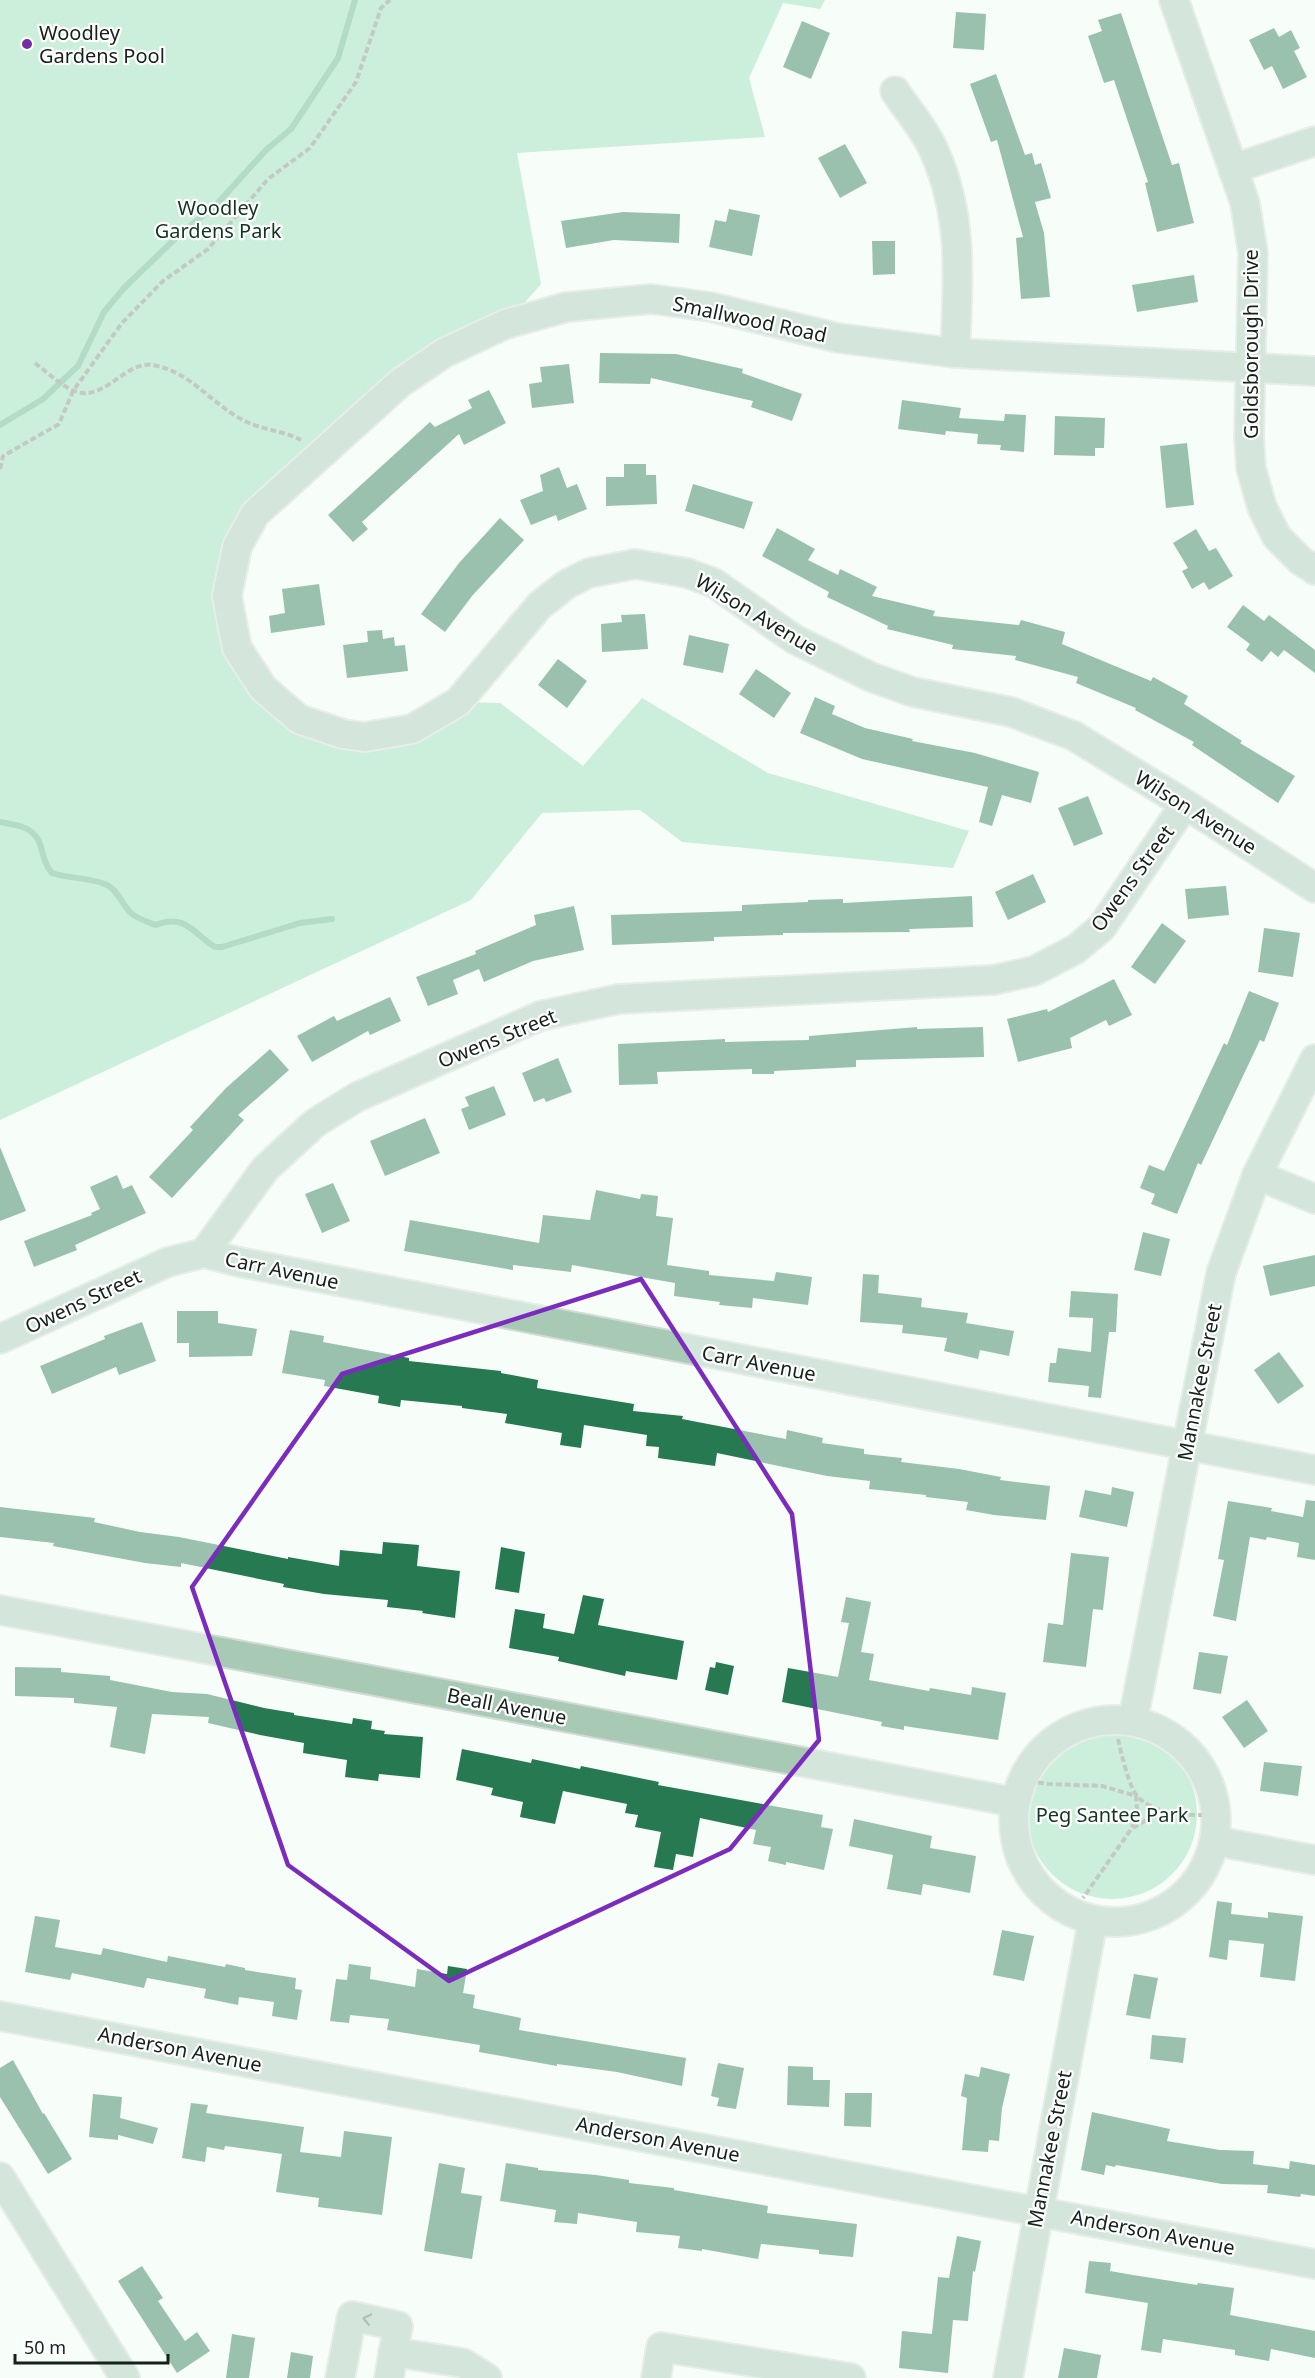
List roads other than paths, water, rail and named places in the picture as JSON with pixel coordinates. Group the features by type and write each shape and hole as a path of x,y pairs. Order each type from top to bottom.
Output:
{"street":[{"name":"Goldsborough Drive","path":"1174,0 1245,203 1253,253 1249,436 1251,468 1262,507 1277,537 1301,561 1315,570"},
{"path":"895,91 935,152 951,200 959,258 955,353"},
{"path":"1233,169 1315,141"},
{"name":"Smallwood Road","path":"237,547 255,514 400,383 444,353 506,324 567,307 651,299 711,307 838,338 955,353 1315,372"},
{"name":"Wilson Avenue","path":"237,547 226,596 237,648 263,688 299,719 343,734 365,737 412,729 440,713 458,702 540,605 567,584 589,573 635,564 687,573 714,583 794,639 870,677 913,692 1011,712 1074,736 1315,888"},
{"name":"Owens Street","path":"2,1335 168,1262 204,1253 265,1169 315,1123 357,1097 540,1016 619,999 993,980 1034,971 1076,949 1102,927 1185,804"},
{"name":"Mannakee Street","path":"1126,1729 1187,1446 1221,1273 1257,1175 1315,1059"},
{"path":"1257,1175 1315,1199"},
{"name":"Carr Avenue","path":"204,1253 239,1262 1315,1470"},
{"name":"Beall Avenue","path":"0,1610 1021,1792"},
{"path":"1101,1720 1126,1729 1164,1731 1189,1751 1207,1778 1216,1809 1209,1828 1203,1871 1183,1896 1156,1913 1125,1922 1087,1911 1064,1909 1039,1889 1022,1863 1013,1833 1025,1772 1044,1746 1071,1729 1101,1720"},
{"path":"1209,1828 1315,1860"},
{"name":"Mannakee Street","path":"1008,2378 1087,1911"},
{"name":"Anderson Avenue","path":"0,2016 1315,2264"},
{"path":"0,2177 125,2378"},
{"path":"340,2378 352,2316 398,2326 391,2365 463,2363 487,2378"},
{"path":"656,2378 661,2347 757,2370 851,2378"}],"waterway":[{"path":"0,425 43,399 78,366 104,312 124,288 179,235 216,205 266,150 291,129 338,58 355,0"},
{"path":"0,822 31,831 39,840 46,864 52,873 107,885 114,890 136,917 156,925 166,922 182,923 215,947 222,947 300,923 332,919"}],"place":[{"name":"Woodley Gardens Pool","path":"27,44"}],"park label":[{"name":"Woodley Gardens Park","path":"218,218"},
{"name":"Peg Santee Park","path":"1112,1814"}]}
